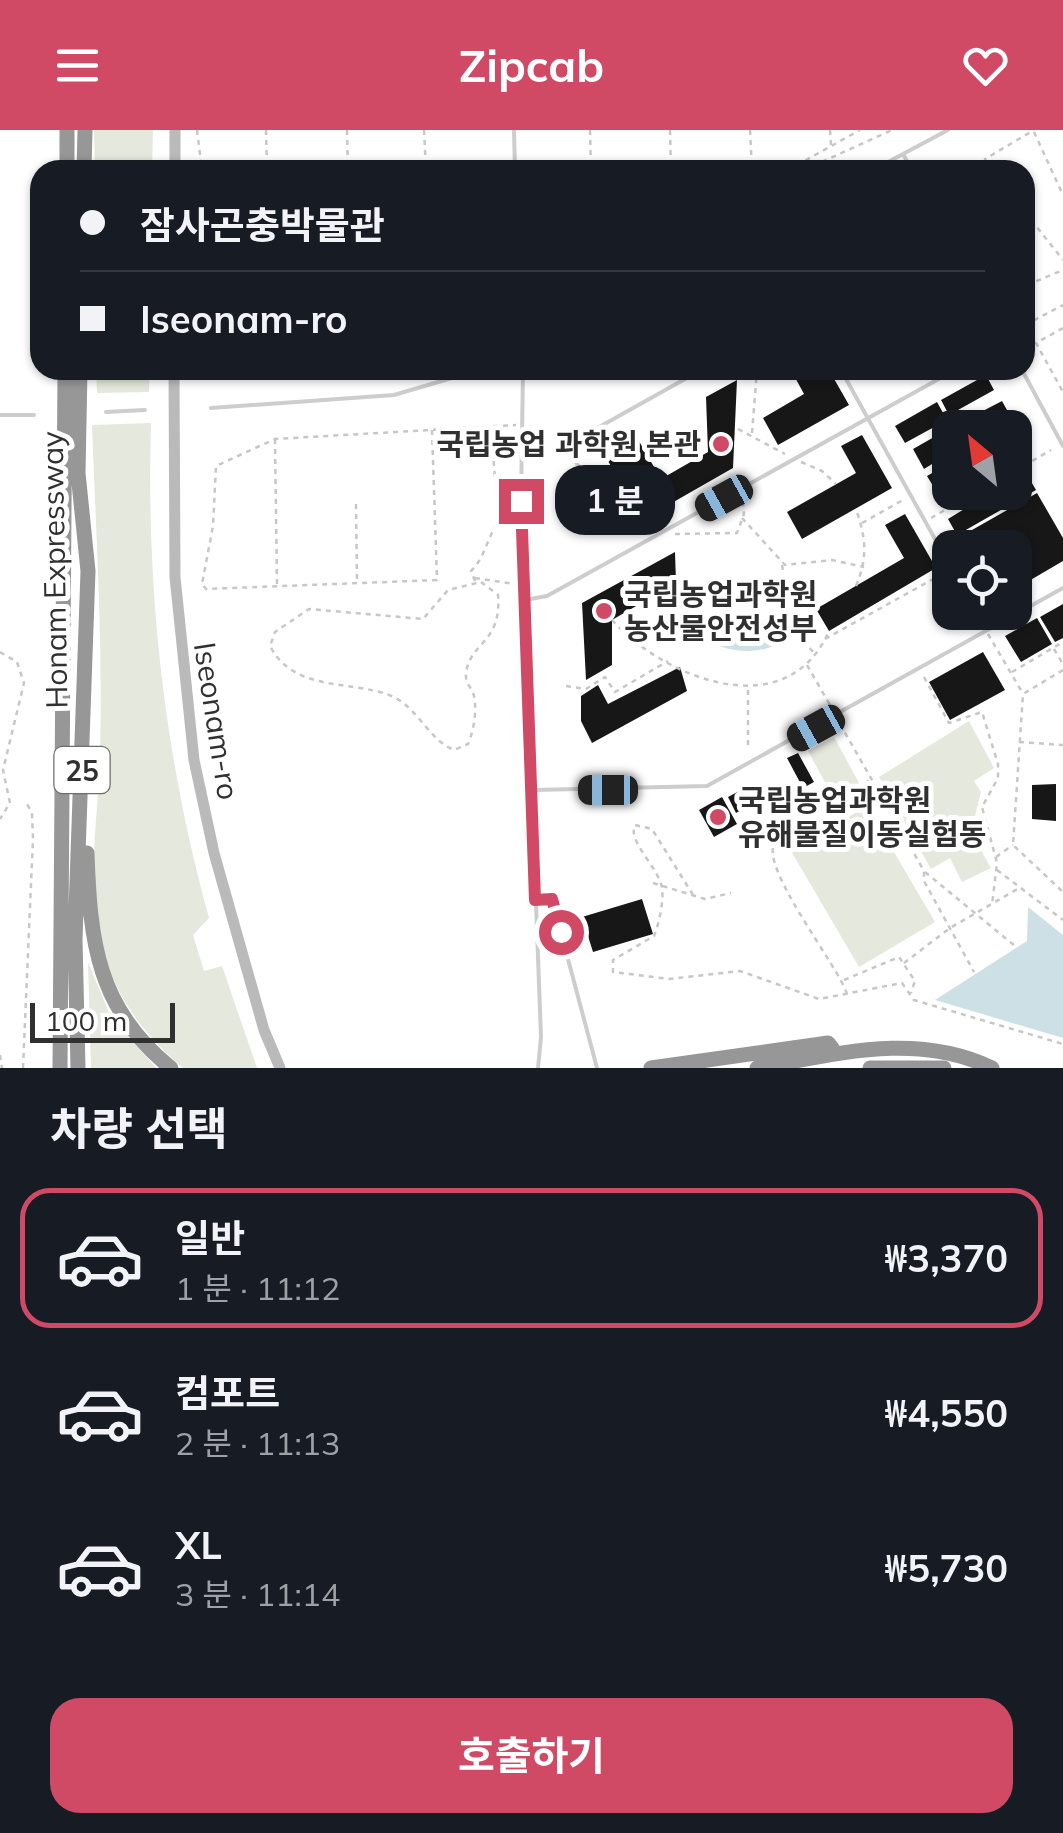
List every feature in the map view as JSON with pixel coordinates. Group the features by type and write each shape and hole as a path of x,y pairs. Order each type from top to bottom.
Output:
{"highway":[{"path":"67,130 67,160"},
{"path":"84,160 85,130"},
{"name":"Honam Expressway","path":"60,1068 59,837 67,578 62,476 65,380"},
{"name":"Honam Expressway","path":"78,1068 79,817 88,571 78,473 80,380"},
{"path":"79,817 86,818 90,931 104,982 124,1019 171,1068"},
{"path":"651,1068 828,1043 829,1052"},
{"path":"702,1068 829,1052 908,1048 991,1066"},
{"path":"757,1068 829,1052"},
{"path":"870,1068 944,1068"}],"main road":[{"path":"175,130 175,160"},
{"name":"Iseonam-ro","path":"174,380 175,577 194,760 214,853 264,1030 280,1068"}],"lane":[{"path":"514,130 515,160"},
{"path":"892,160 948,130"},
{"path":"904,154 907,160"},
{"path":"211,408 394,395 445,380"},
{"path":"523,380 521,507 542,1037 538,1068"},
{"path":"583,475 567,445 683,380"},
{"path":"846,380 932,535"},
{"path":"525,600 547,596 936,380"},
{"path":"1027,380 1063,446"},
{"path":"106,412 146,410"},
{"path":"0,415 34,415"},
{"path":"533,790 706,786 1063,588"},
{"path":"535,900 552,899 597,1068"}],"path":[{"path":"197,130 201,160"},
{"path":"266,130 268,160"},
{"path":"346,130 348,160"},
{"path":"424,130 426,160"},
{"path":"590,130 591,160"},
{"path":"670,130 671,160"},
{"path":"750,130 752,160"},
{"path":"830,130 831,146"},
{"path":"806,160 860,130"},
{"path":"826,160 892,130"},
{"path":"986,160 1034,130 1063,195"},
{"path":"1035,225 1063,260"},
{"path":"1035,281 1063,270"},
{"path":"1035,320 1063,305"},
{"path":"1063,328 1036,343 1063,392"},
{"path":"752,436 756,380"},
{"path":"448,590 437,580 206,589 202,584 212,526 216,466 275,439 522,424"},
{"path":"738,429 822,471 836,484"},
{"path":"432,430 437,580"},
{"path":"275,439 277,586"},
{"path":"1032,461 1051,450"},
{"path":"493,451 496,494 502,503 521,507"},
{"path":"662,533 712,537 737,533 742,518 741,489"},
{"path":"861,524 911,496"},
{"path":"356,504 357,583"},
{"path":"856,509 864,567 856,586"},
{"path":"925,522 945,510"},
{"path":"508,512 500,518 482,560 471,571 475,580 490,585 498,596 500,619 466,669 465,679 475,700 473,732 468,744 454,750 442,745 402,700 318,682 276,656 270,646 275,632 309,609 422,619 448,590 475,580 514,584"},
{"path":"742,518 782,563 792,626 815,654"},
{"path":"782,563 799,566 832,560 864,567"},
{"path":"825,639 932,578"},
{"path":"612,620 625,634 669,661 729,688 748,688 806,664 829,630"},
{"path":"986,631 1023,694 1013,845 1006,854 995,857"},
{"path":"1011,673 1063,642"},
{"path":"1053,648 1063,664"},
{"path":"0,652 17,662 24,683 3,770 10,804 1,817"},
{"path":"566,686 586,689 605,677 615,692 669,661"},
{"path":"806,664 830,706"},
{"path":"1023,694 1063,670"},
{"path":"924,677 949,723 982,712 998,764 998,778 982,807 995,857 992,905"},
{"path":"748,688 748,750"},
{"path":"840,724 924,871 1015,946"},
{"path":"0,732 10,734"},
{"path":"1017,742 1063,744"},
{"path":"847,995 843,980 830,966 776,872 772,852 776,842 834,814 849,794 872,780"},
{"path":"849,794 856,813"},
{"path":"24,1068 33,838 32,814 26,804"},
{"path":"694,895 652,829 635,825 634,836 662,887 654,936 612,960 613,972 670,979 740,971 819,999 902,982 914,1000 1063,1044"},
{"path":"1013,845 1063,892"},
{"path":"996,869 1063,920"},
{"path":"924,871 924,881 974,972"},
{"path":"653,883 694,895 720,898 730,893"},
{"path":"904,962 950,928 1021,888"},
{"path":"843,980 899,957 915,981 911,994"},
{"path":"0,1055 2,1068"}],"shaded area":[{"path":"94,130 153,130 152,160 95,160"},
{"path":"96,380 150,380 149,392 97,393"},
{"path":"151,423 152,549 161,673 180,796 209,918 193,935 204,971 222,966 257,1068 183,1068 156,1043 124,1001 97,927 93,878 101,671 92,425"},
{"path":"691,627 754,639 775,634 782,642 759,650 734,650 711,642"},
{"path":"969,721 994,768 974,781 981,792 975,816 965,822 991,868 962,882 950,858 931,869 879,777"},
{"path":"834,737 859,783 833,797 808,751"},
{"path":"867,806 935,922 859,967 791,851"},
{"path":"1028,907 1063,935 1063,1038 935,1000 1027,941"},
{"path":"88,962 110,1015 156,1068 91,1068"}],"building":[{"name":"국립농업 과학원 본관","path":"737,380 733,468 642,520 604,454 636,436 661,479 708,452 706,397"},
{"path":"796,380 835,380 849,405 778,445 763,418 804,394"},
{"path":"977,380 989,380 994,390 958,410 946,410 941,400"},
{"path":"1002,401 1007,410 985,410"},
{"path":"937,402 941,410 932,410 932,428 905,443 895,426"},
{"path":"862,435 892,488 802,539 787,512 856,473 841,446"},
{"path":"932,438 932,464 924,469 913,449"},
{"path":"1037,493 1063,538 1063,561 1032,579 1032,530 972,530 1007,510 1032,510 1032,496"},
{"path":"963,510 1001,510 966,530 954,530 948,519"},
{"path":"905,514 932,561 932,570 829,631 816,609 904,558 885,525"},
{"name":"국립농업과학원 농산물안전성부","path":"675,552 676,583 612,620 612,665 586,680 582,603"},
{"path":"1063,604 1063,638 1055,642 1040,617"},
{"path":"1037,618 1052,644 1021,662 1005,636 1016,630 1032,630 1032,621"},
{"path":"983,652 1005,690 950,720 929,682"},
{"path":"680,667 687,691 592,743 581,721 581,696 598,685 608,704"},
{"path":"798,753 814,782 803,788 787,758"},
{"path":"756,782 764,797 736,813 728,797"},
{"path":"1056,784 1056,821 1032,819 1032,785"},
{"name":"국립농업과학원 유해물질이동실험동","path":"722,797 737,824 714,837 699,810"},
{"path":"642,899 653,934 593,952 582,917"}],"place":[{"name":"국립농업 과학원 본관","path":"721,444"},
{"name":"국립농업과학원 농산물안전성부","path":"604,611"},
{"name":"국립농업과학원 유해물질이동실험동","path":"718,817"}],"route":[{"path":"521,501 535,900 552,899 561,932"}]}
